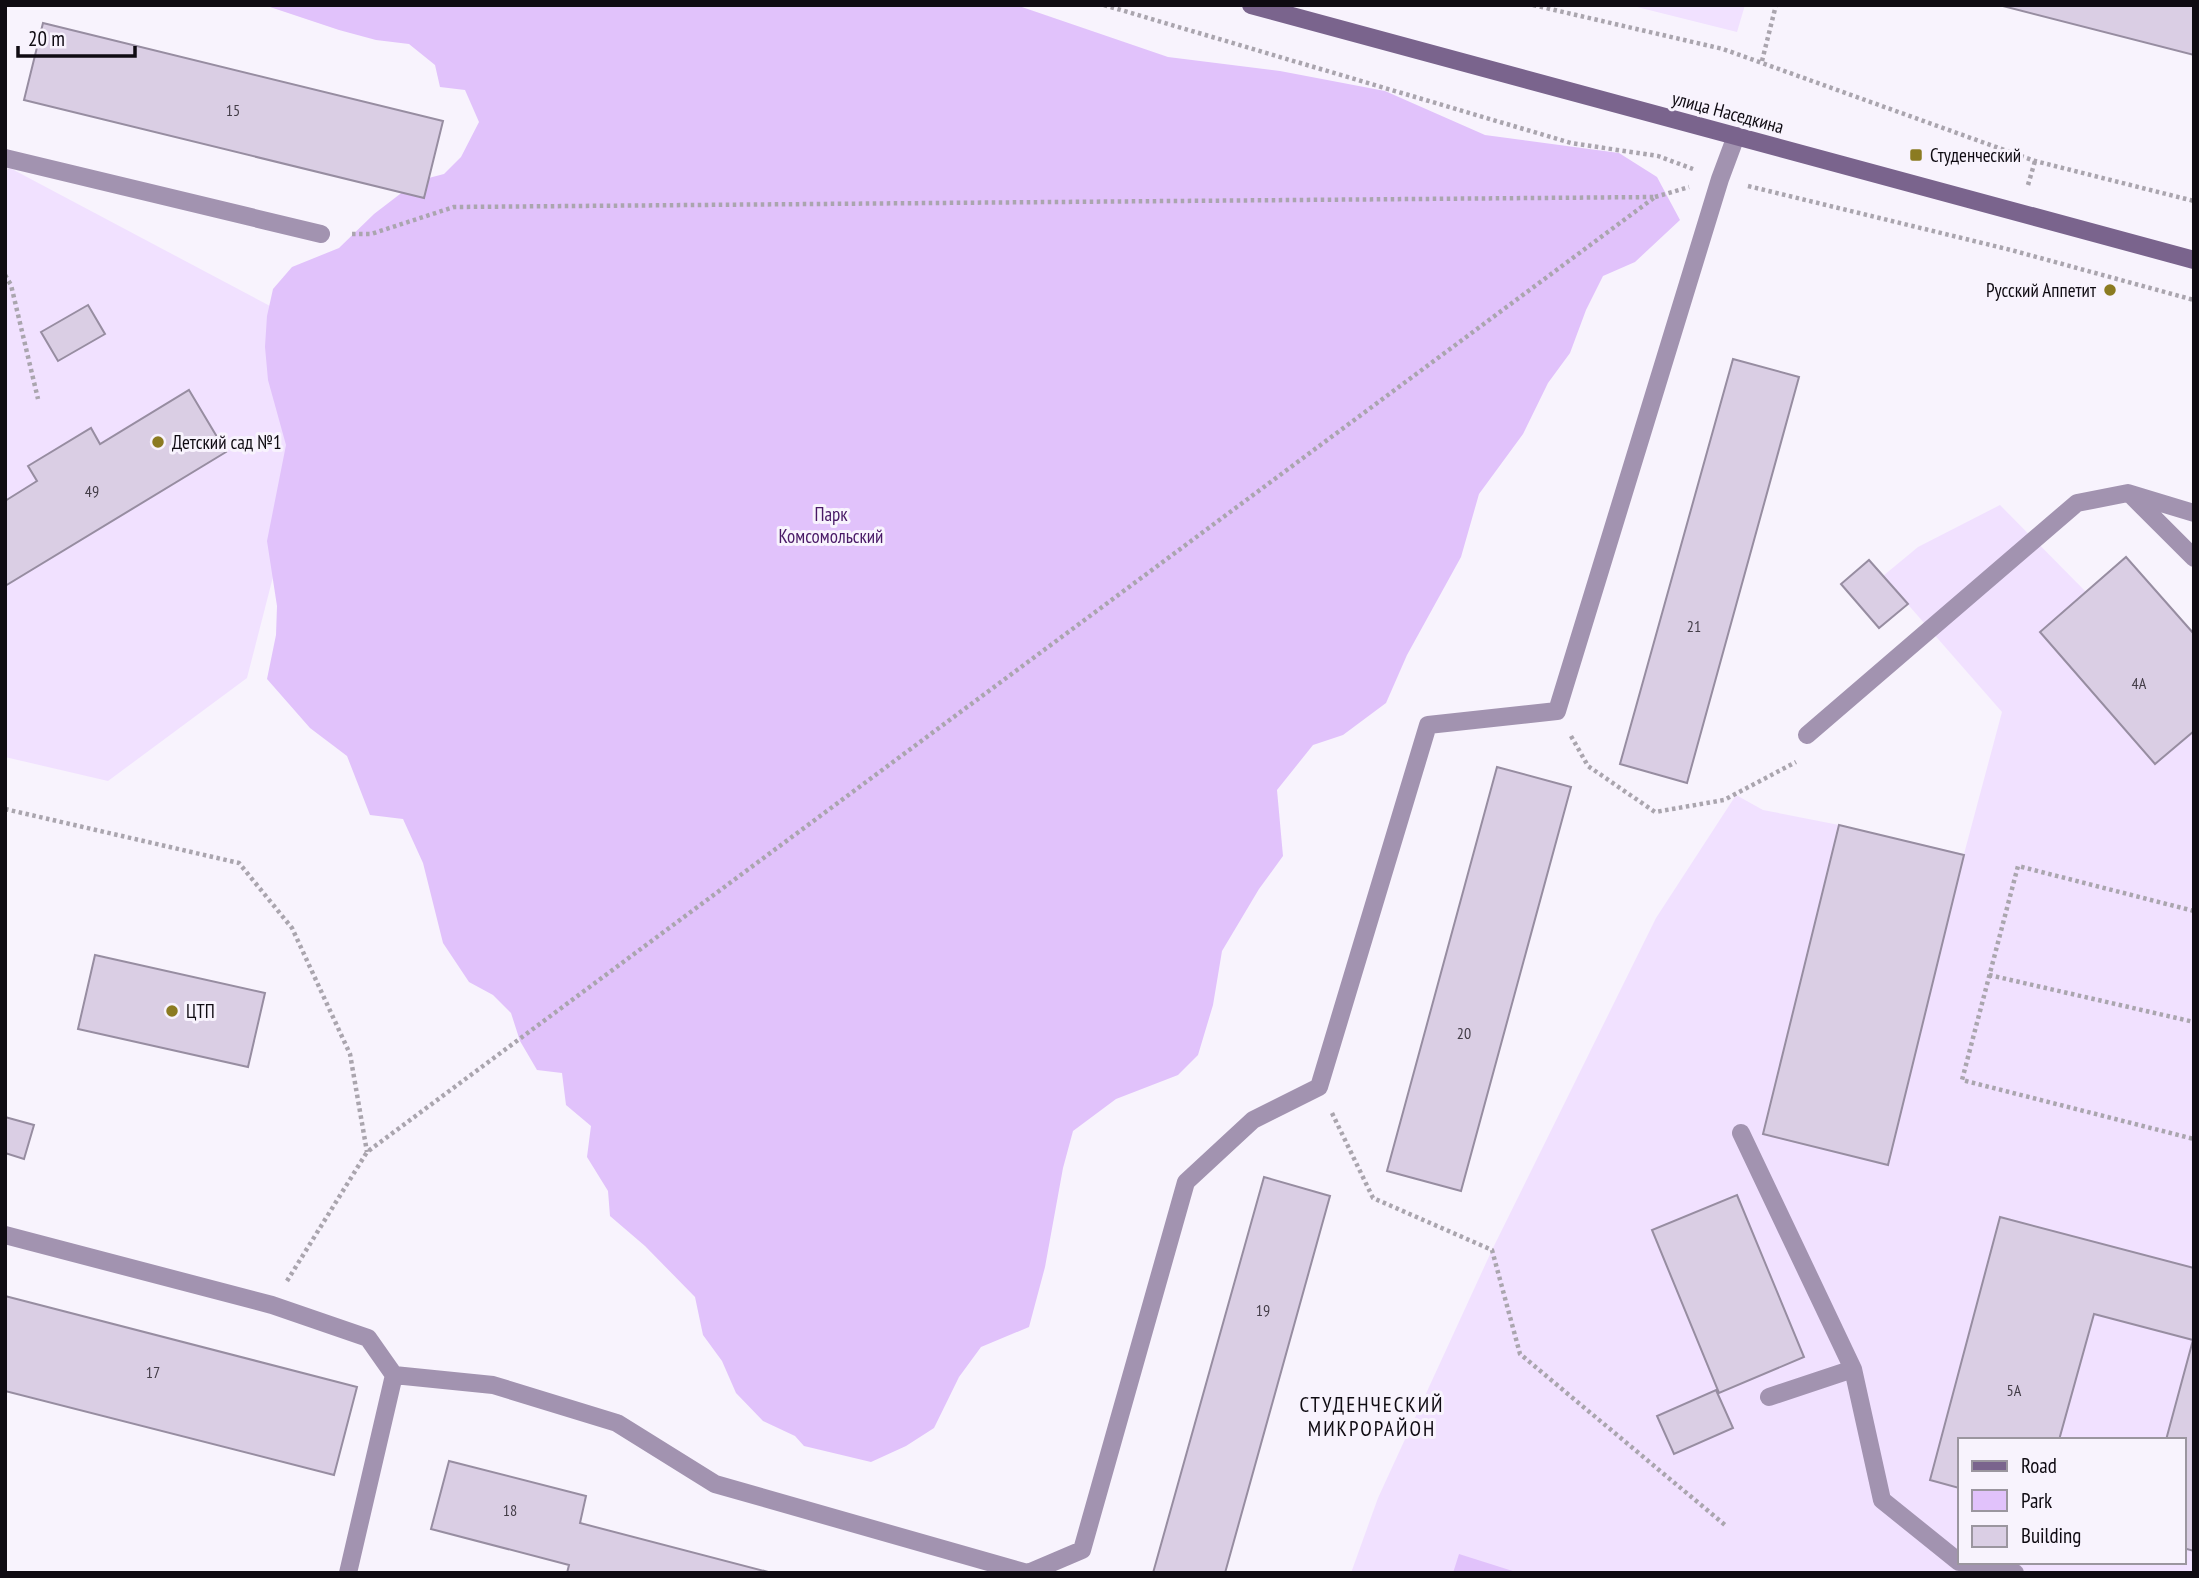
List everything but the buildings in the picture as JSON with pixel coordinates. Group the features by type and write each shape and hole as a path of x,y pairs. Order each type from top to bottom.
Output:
{"main road":[{"name":"улица Наседкина","path":"1251,5 2194,260"}],"lane":[{"path":"394,1375 493,1385 617,1423 715,1484 1028,1573 1082,1550 1186,1182 1253,1120 1320,1087 1428,725 1557,711 1720,179 1736,136"},
{"path":"5,158 321,234"},
{"path":"2128,493 2194,558"},
{"path":"1807,735 2077,503 2128,493 2194,513"},
{"path":"1741,1133 1853,1369 1882,1500 1958,1560"},
{"path":"5,1235 272,1306 368,1338 394,1375 348,1573"},
{"path":"1769,1397 1853,1369"},
{"path":"1971,1564 2015,1573"}],"path":[{"path":"1104,5 1571,143 1658,156 1720,179 2011,250 2194,300"},
{"path":"1534,5 1723,49 2035,161 2194,201"},
{"path":"1762,61 1776,5"},
{"path":"272,1306 367,1152 1655,197 454,207 370,234 321,234"},
{"path":"5,275 10,285 38,398"},
{"path":"1557,711 1588,766 1655,812 1724,800 1797,762"},
{"path":"5,810 239,863 292,928 350,1054 367,1152"},
{"path":"2194,911 2018,866 1962,1080 2194,1139"},
{"path":"1989,975 2194,1022"},
{"path":"1320,1087 1373,1198 1492,1250 1520,1354 1725,1525"}],"shaded area":[{"path":"1629,5 1745,5 1737,32"},
{"path":"10,168 334,340 247,678 108,781 5,757 5,171"},
{"path":"2000,505 2086,592 2040,632 2155,764 2194,731 2194,1573 1351,1573 1378,1498 1492,1250 1656,918 1736,795 1763,810 1964,854 2002,712 1883,576 1918,547"}],"green space":[{"name":"Парк Комсомольский","path":"264,5 1016,5 1168,57 1280,71 1385,91 1485,135 1619,153 1657,177 1680,220 1635,262 1603,276 1586,310 1570,353 1548,383 1523,434 1479,494 1461,557 1407,655 1386,703 1343,735 1313,745 1277,790 1283,856 1259,889 1222,951 1213,1005 1198,1055 1178,1075 1116,1099 1073,1131 1063,1168 1045,1267 1029,1327 981,1347 959,1377 934,1428 906,1446 871,1462 804,1446 795,1436 763,1421 736,1393 722,1361 703,1335 695,1297 645,1246 610,1216 608,1191 587,1157 591,1126 566,1105 562,1073 537,1070 520,1041 511,1013 493,995 469,982 443,943 423,863 403,819 370,815 347,756 310,728 267,679 276,635 277,606 267,541 286,445 268,380 265,347 267,316 273,289 292,267 339,248 374,214 417,181 444,174 461,157 479,122 465,90 440,87 435,65 409,44 376,40"},
{"path":"1459,1554 1519,1573 1453,1573"}],"place":[{"name":"Студенческий","path":"1916,155"},
{"name":"Русский Аппетит","path":"2110,290"},
{"name":"Детский сад №1","path":"158,442"},
{"name":"ЦТП","path":"172,1011"}],"district":[{"name":"СТУДЕНЧЕСКИЙ МИКРОРАЙОН","path":"1372,1416"}]}
